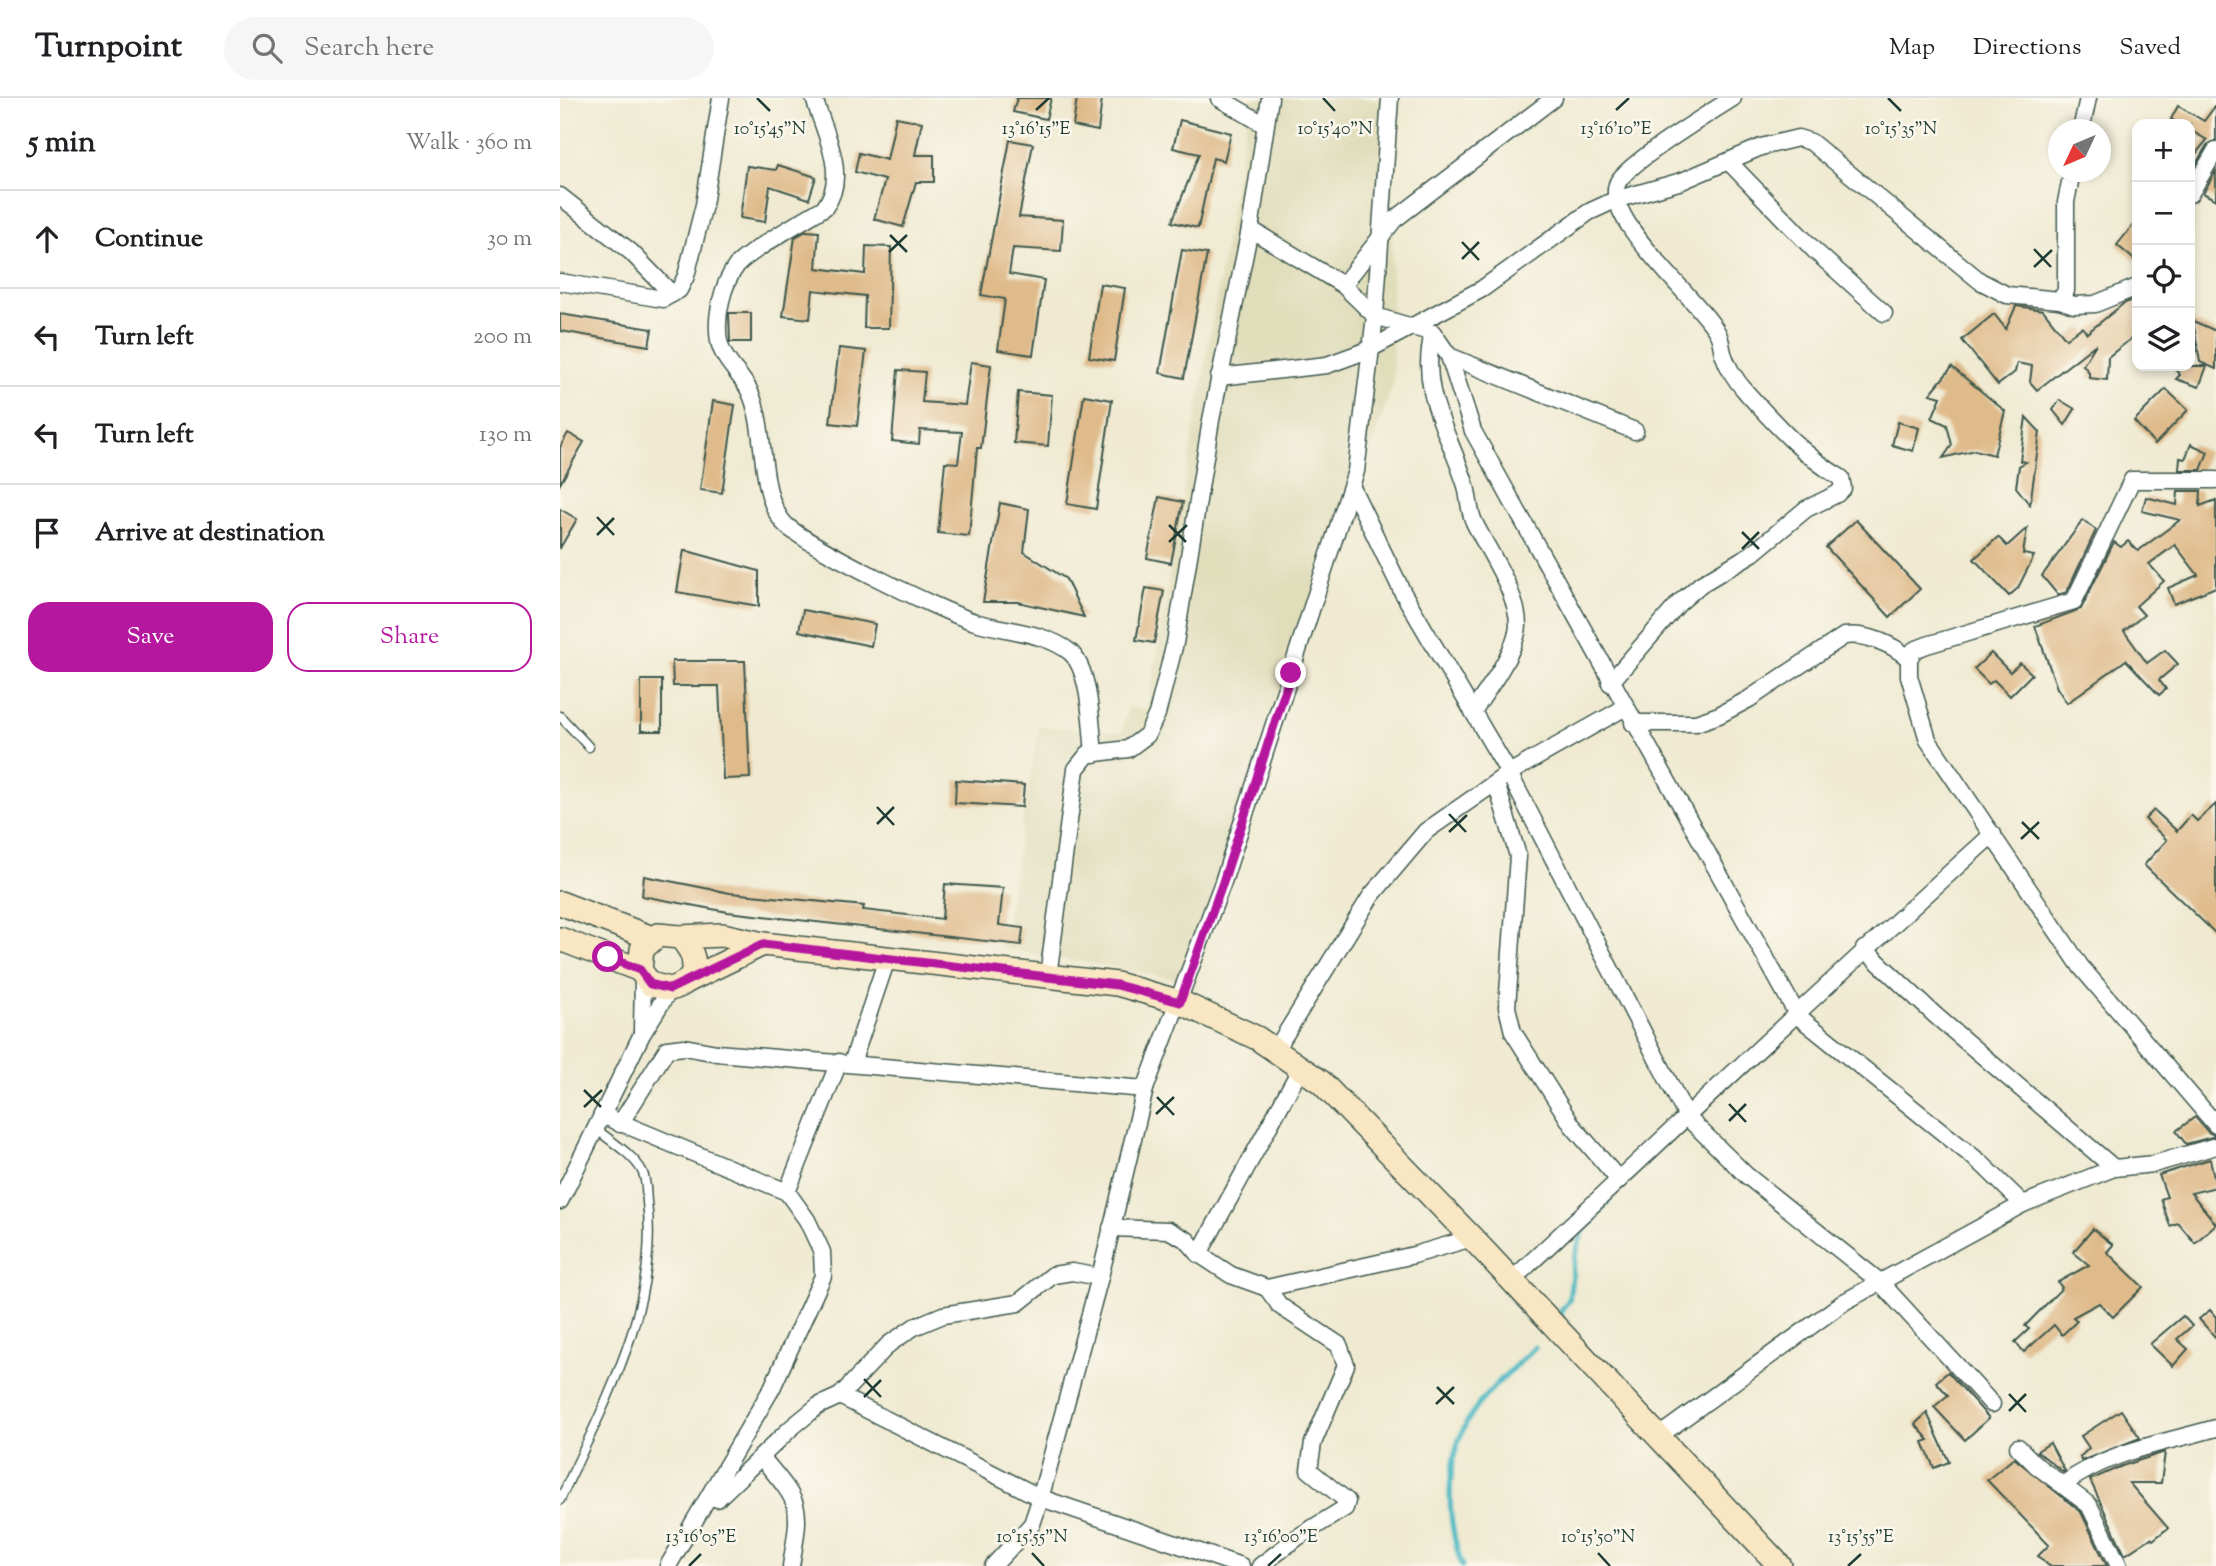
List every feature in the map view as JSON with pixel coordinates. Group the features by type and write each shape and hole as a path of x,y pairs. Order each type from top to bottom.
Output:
{"main road":[{"path":"560,903 652,938"},
{"path":"642,973 642,949 652,938 666,934 680,937 722,935 763,944 1117,985 1180,1002 1225,1021 1321,1082 1472,1237 1780,1566"},
{"path":"679,985 695,966 692,949 680,937"},
{"path":"562,943 642,973 660,988 679,985 763,944"}],"street":[{"path":"560,282 663,299 679,290 689,264 704,205 721,98"},
{"path":"814,98 836,170 834,194 825,207 738,264 726,284 719,313 719,341 727,360 749,389 757,414 773,506 797,535 938,606 973,622 1050,641 1071,653 1081,668 1094,754"},
{"path":"1219,98 1265,125"},
{"path":"1048,976 1076,769 1081,759 1094,754 1128,749 1147,735 1157,713 1175,643 1219,377 1250,229 1270,98"},
{"path":"993,1566 1032,1524 1041,1498 1100,1277 1145,1089 1223,882 1352,488 1368,350 1375,316 1390,98"},
{"path":"1342,285 1394,220 1554,98"},
{"path":"1611,683 1679,603 1701,584 1753,553 1807,509 1837,494 1843,488 1841,478 1807,458 1745,391 1729,368 1718,333 1628,226 1615,200 1618,182 1633,167 1733,98"},
{"path":"2083,119 2088,98"},
{"path":"1219,377 1327,365 1368,350 1482,289 1589,212 1615,200 1730,163 1761,147 1798,138 1811,142 1980,281 2007,295 2060,300 2074,305 2095,304 2132,289"},
{"path":"2195,186 2216,150"},
{"path":"1730,163 1815,251 1884,313"},
{"path":"2060,300 2066,291 2066,202 2070,182"},
{"path":"560,196 631,252 672,294"},
{"path":"1250,229 1342,285 1375,316 1433,333 1449,356 1473,432 1624,708 1798,1016 1982,1164 2023,1205"},
{"path":"1433,333 1427,355 1430,387 1466,486 1473,520 1502,575 1518,624 1515,638 1503,663 1474,710"},
{"path":"1449,356 1635,431"},
{"path":"2216,480 2132,480 2074,601 1927,645 1914,650 1909,659 1909,677 1928,740 2081,967 2216,1125"},
{"path":"1352,488 1403,593 1474,710 1502,778 1686,1117 1746,1175 1880,1282 1992,1404"},
{"path":"1633,723 1696,723 1719,715 1844,636 1859,634 1899,650 1909,659"},
{"path":"1275,1051 1371,896 1426,831 1502,778 1624,708"},
{"path":"1502,778 1518,856 1507,1007 1513,1031 1572,1125 1619,1180"},
{"path":"1512,1280 1798,1016 1864,949 1993,834"},
{"path":"1864,949 1936,1016 2113,1168"},
{"path":"787,1192 887,959"},
{"path":"642,973 642,1034"},
{"path":"560,1201 642,1034 679,985"},
{"path":"621,1124 667,1049 684,1047 717,1053 1145,1089"},
{"path":"1199,1254 1301,1068"},
{"path":"599,1122 621,1124 787,1192 807,1220 822,1252 823,1276 772,1388 698,1519 668,1566"},
{"path":"1659,1436 1833,1309 2023,1205 2113,1168 2154,1164 2216,1146"},
{"path":"1111,1228 1168,1230 1187,1240 1199,1254 1231,1275 1267,1288 1414,1255 1472,1237"},
{"path":"698,1519 791,1428 818,1406 839,1396 889,1344 914,1326 943,1315 1018,1303 1053,1275 1072,1272 1100,1277"},
{"path":"1260,1566 1298,1537 1345,1508 1347,1501 1309,1470 1313,1443 1346,1365 1345,1354 1339,1345 1280,1306 1267,1288"},
{"path":"839,1396 1041,1498 1241,1566"},
{"path":"2064,1484 2086,1468 2108,1458 2216,1428"},
{"path":"2018,1447 2037,1466 2089,1505 2119,1566"},
{"path":"762,1458 795,1500 800,1515 791,1566"}],"lane":[{"path":"560,716 589,747"},
{"path":"560,1500 625,1352 646,1279 649,1216 644,1174 599,1122"}],"shaded area":[{"path":"1250,98 1391,98 1393,384 1186,980 1001,948 1039,726 1122,732 1128,706 1147,711"}],"building":[{"path":"1017,98 1051,98 1046,119 1013,112"},
{"path":"1077,98 1102,98 1098,131 1073,126"},
{"path":"2216,105 2216,140 2207,145 2195,165 2195,155 2207,140 2195,133 2195,119 2171,119 2178,106 2204,121"},
{"path":"896,117 922,122 915,155 934,155 934,182 916,182 903,227 874,219 885,180 855,172 859,153 887,160"},
{"path":"1180,120 1231,133 1224,161 1213,158 1198,228 1172,222 1199,154 1173,148"},
{"path":"1010,140 1033,144 1019,217 1063,220 1061,251 1013,248 1009,274 1044,280 1033,355 998,350 1005,299 981,295"},
{"path":"778,165 816,177 809,199 770,186 765,222 740,218 747,166 776,170"},
{"path":"2216,171 2216,200 2203,193"},
{"path":"2132,226 2132,258 2117,245"},
{"path":"806,231 819,232 816,268 865,274 866,246 891,247 889,328 864,328 865,296 813,290 810,319 783,316 795,237"},
{"path":"1182,250 1207,254 1184,378 1160,373"},
{"path":"1100,284 1125,288 1114,361 1089,357"},
{"path":"2132,300 2132,338 2108,357 2107,380 2089,378 2089,372 2083,365 2096,344 2037,390 2030,382 2032,366 2017,363 2015,372 1998,385 1962,340 1994,314 2006,329 2016,306 2043,310 2066,339 2082,327 2087,333 2123,304"},
{"path":"729,313 751,313 751,342 730,342"},
{"path":"560,314 652,329 649,346 560,331"},
{"path":"2195,322 2216,331 2216,369 2200,362"},
{"path":"839,348 866,351 857,426 830,423"},
{"path":"971,362 991,365 981,448 977,448 969,536 938,533 945,462 958,463 962,432 920,430 919,444 892,441 898,370 925,372 922,402 965,405"},
{"path":"2195,366 2207,366 2199,387 2176,379 2180,375 2176,371 2195,371"},
{"path":"1952,367 2005,411 1994,455 1975,450 1943,458 1952,445 1947,425 1932,418 1941,397 1930,394"},
{"path":"2166,389 2188,410 2155,444 2134,421"},
{"path":"1018,392 1052,395 1048,446 1014,443"},
{"path":"1084,395 1112,400 1096,509 1067,504"},
{"path":"2060,400 2075,409 2065,425 2053,410"},
{"path":"713,401 735,405 722,493 700,490"},
{"path":"2026,417 2040,432 2030,505 2016,487 2019,466 2026,462 2020,461"},
{"path":"1898,422 1919,428 1913,451 1892,445"},
{"path":"568,433 584,442 560,484 560,447"},
{"path":"2191,444 2208,452 2201,470 2179,470 2180,458 2185,459"},
{"path":"2178,491 2201,491 2200,506 2216,500 2216,587 2174,604 2168,588 2198,575 2175,545 2149,564 2164,581 2136,606 2144,615 2124,631 2147,663 2165,650 2178,664 2159,680 2166,689 2159,695 2126,660 2067,703 2057,688 2035,626 2081,609 2114,542 2121,547 2128,541 2138,551 2180,520 2142,511 2146,497 2177,505"},
{"path":"1159,497 1183,502 1171,563 1147,558"},
{"path":"1000,503 1029,509 1024,552 1066,579 1084,617 1018,602 983,602"},
{"path":"560,509 577,519 560,548"},
{"path":"1856,520 1920,589 1890,617 1826,547"},
{"path":"2083,520 2096,530 2067,592 2058,595 2042,576"},
{"path":"2027,528 2023,554 2034,556 2018,588 2009,596 1974,559 1998,537 2007,546"},
{"path":"684,550 759,571 759,606 677,592"},
{"path":"1146,588 1164,591 1154,643 1136,640"},
{"path":"803,610 875,624 871,646 799,631"},
{"path":"1991,653 2010,672 2020,663 2032,674 2010,696 1994,680 1989,684 1974,669"},
{"path":"672,661 745,661 750,778 723,779 719,686 673,686"},
{"path":"641,680 662,680 662,731 641,731"},
{"path":"956,780 1024,785 1022,807 955,803"},
{"path":"2216,804 2216,934 2144,865 2167,840 2145,819 2154,810 2177,831 2191,815 2197,821"},
{"path":"644,876 730,893 864,906 863,910 942,919 945,884 1003,888 999,925 1023,928 1021,945 728,912 642,896"},
{"path":"2195,1117 2208,1132 2216,1136 2186,1144 2176,1131"},
{"path":"2210,1159 2216,1187 2191,1193 2216,1224 2195,1243 2178,1223 2170,1226 2161,1199 2167,1197 2159,1175"},
{"path":"2093,1229 2113,1245 2107,1252 2143,1287 2113,1317 2099,1303 2073,1317 2077,1321 2062,1335 2054,1325 2024,1352 2015,1342 2029,1329 2025,1326 2062,1288 2058,1282 2089,1265 2073,1252"},
{"path":"2210,1310 2216,1317 2216,1338 2199,1319"},
{"path":"2183,1316 2192,1326 2177,1339 2188,1349 2173,1366 2150,1344"},
{"path":"1948,1372 1989,1418 1965,1440 1934,1407 1948,1395 1936,1382"},
{"path":"2121,1410 2140,1438 2081,1461 2080,1457 2089,1448 2081,1436"},
{"path":"1927,1413 1949,1462 1934,1468 1923,1442 1929,1440 1915,1424"},
{"path":"2050,1443 2065,1471 2063,1472 2037,1451"},
{"path":"2165,1452 2161,1483 2129,1483 2168,1528 2153,1540 2151,1538 2125,1555 2090,1480"},
{"path":"2014,1458 2081,1512 2107,1566 2049,1566 2038,1556 2049,1545 1987,1480"}],"waterway":[{"path":"1561,1321 1561,1310 1569,1300 1574,1259 1582,1233 1608,1202"},
{"path":"1462,1566 1450,1505 1450,1483 1458,1442 1478,1405 1535,1347"}],"route":[{"path":"608,957 640,970 650,984 670,989 679,987 712,967 763,944 1117,985 1180,1002 1223,882 1291,673"}]}
